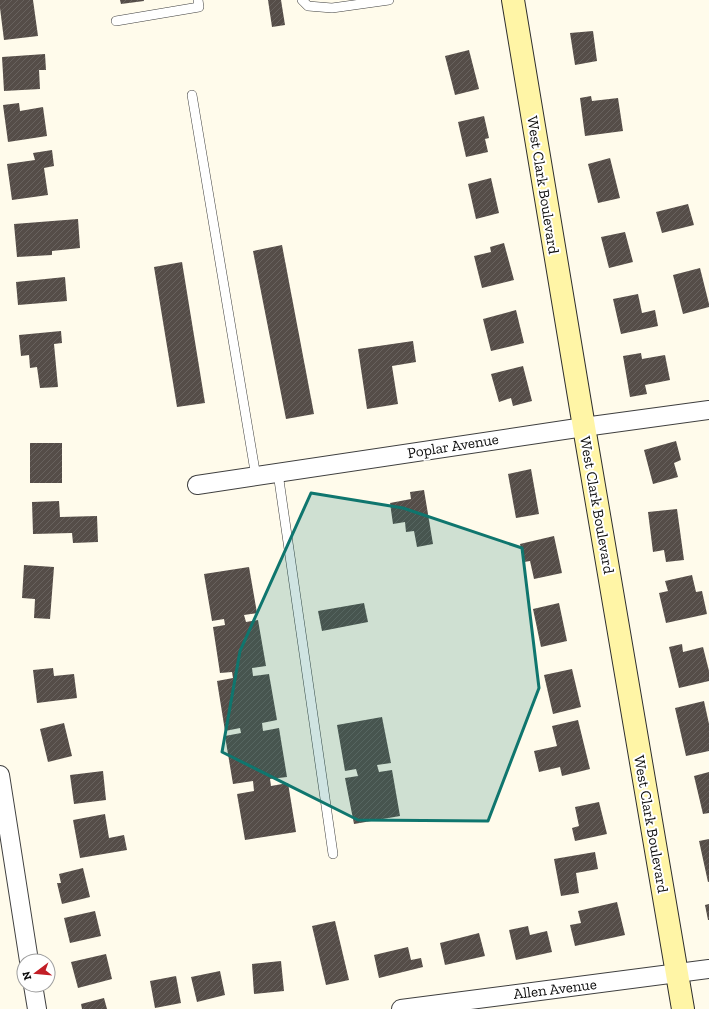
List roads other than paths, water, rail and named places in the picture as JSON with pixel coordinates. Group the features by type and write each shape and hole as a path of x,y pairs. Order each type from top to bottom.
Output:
{"street":[{"name":"West Clark Boulevard","path":"513,0 683,1009"},
{"name":"Poplar Avenue","path":"197,486 584,426 709,410"},
{"path":"0,776 28,953"},
{"name":"Allen Avenue","path":"401,1009 709,969"},
{"path":"34,993 37,1009"}],"lane":[{"path":"116,21 199,7 198,0"},
{"path":"302,0 308,6 332,8 390,0"},
{"path":"192,96 256,476"},
{"path":"278,473 333,854"}]}
